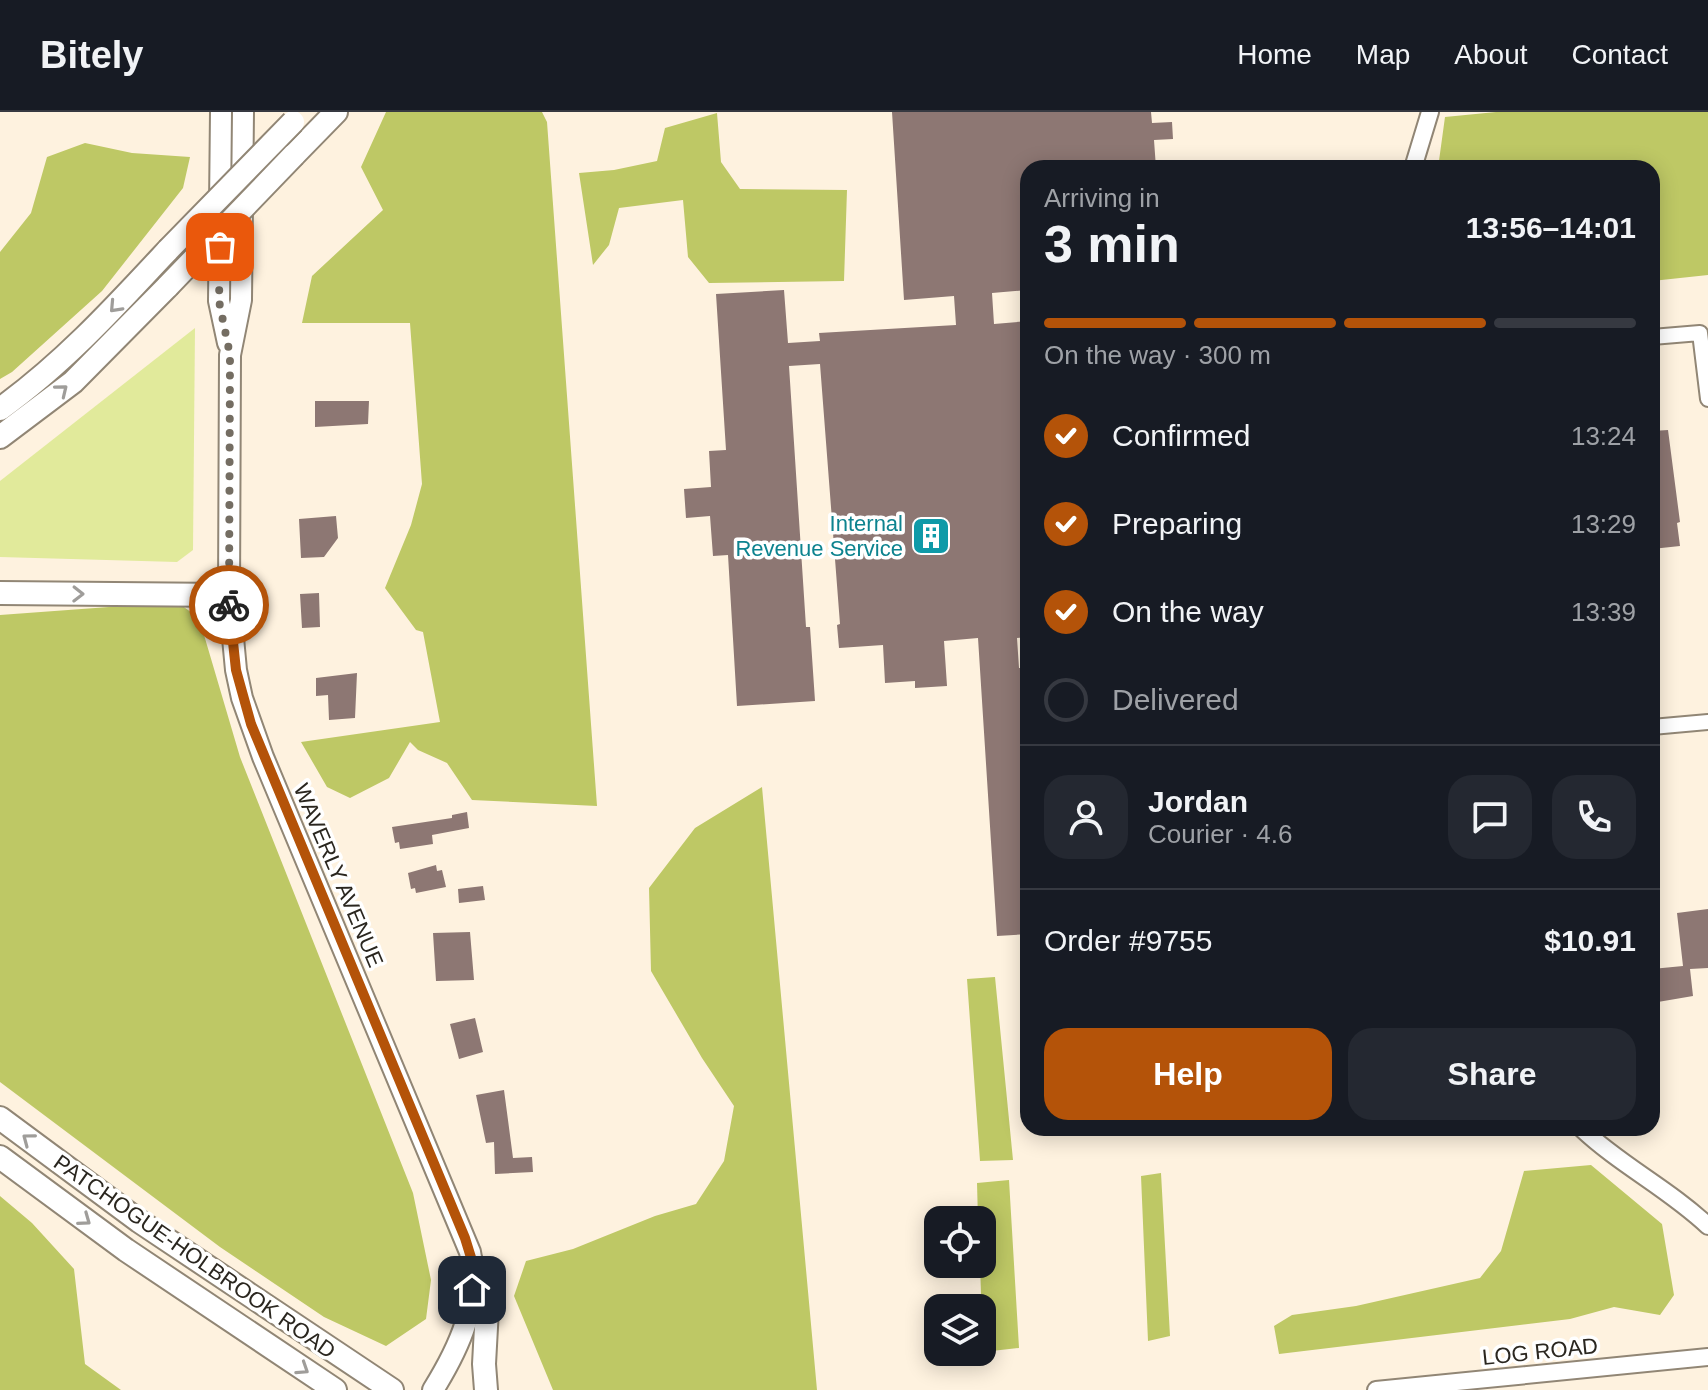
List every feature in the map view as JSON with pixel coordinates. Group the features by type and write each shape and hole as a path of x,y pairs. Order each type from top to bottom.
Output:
{"main road":[{"name":"WAVERLY AVENUE","path":"221,112 219,301 230,355"},
{"name":"WAVERLY AVENUE","path":"243,112 241,300 230,355 229,595 236,670 255,735 473,1264 471,1303 464,1331 433,1390"},
{"path":"0,437 73,382 336,112"},
{"path":"0,409 93,331 298,117"},
{"path":"0,593 229,595"},
{"name":"PATCHOGUE-HOLBROOK ROAD","path":"0,1118 139,1221 392,1390"},
{"name":"PATCHOGUE-HOLBROOK ROAD","path":"0,1157 138,1259 335,1390"},
{"path":"473,1264 487,1309 486,1390"}],"street":[{"path":"1415,160 1430,112"},
{"path":"1660,336 1700,333 1708,399"},
{"path":"1660,726 1708,722"},
{"path":"1589,1136 1708,1226"},
{"name":"LOG ROAD","path":"1378,1390 1708,1357"}],"green space":[{"path":"386,112 542,112 547,122 597,806 472,800 447,763 418,750 410,742 389,778 350,798 327,787 301,742 440,722 423,632 416,630 385,588 411,525 422,484 410,323 302,323 312,276 383,210 361,167"},
{"path":"1496,112 1708,112 1708,275 1660,280 1660,160 1439,160 1445,117"},
{"path":"717,113 721,162 740,189 847,190 844,281 709,283 688,257 683,200 619,208 609,245 593,265 579,173 657,161 665,128"},
{"path":"85,143 132,153 190,157 183,188 102,291 12,372 0,379 0,252 31,213 47,157"},
{"path":"195,328 193,550 177,562 0,557 0,481"},
{"path":"177,602 199,618 240,757 413,1193 431,1280 426,1319 386,1346 324,1317 220,1247 0,1082 0,615"},
{"path":"762,787 817,1390 553,1390 514,1296 526,1261 573,1249 655,1216 696,1204 724,1161 734,1106 651,971 649,888 695,828"},
{"path":"995,977 1013,1160 980,1161 967,979"},
{"path":"1591,1165 1662,1224 1674,1295 1660,1315 1614,1307 1570,1319 1279,1354 1274,1326 1292,1315 1356,1306 1480,1278 1501,1251 1524,1171"},
{"path":"1161,1173 1170,1336 1148,1341 1141,1176"},
{"path":"1009,1180 1019,1348 996,1351 996,1294 981,1294 980,1278 996,1278 996,1206 978,1206 977,1183"},
{"path":"0,1196 32,1223 74,1269 85,1364 121,1390 0,1390"}],"building":[{"name":"Internal Revenue Service","path":"892,112 1151,112 1152,123 1172,122 1173,139 1154,140 1155,160 1020,160 1020,291 992,293 994,324 1020,322 1020,638 1017,638 1020,668 1020,935 997,936 978,638 944,641 947,686 915,688 915,681 885,683 883,645 839,648 837,625 840,624 820,364 789,366 806,627 810,627 815,701 737,706 728,555 713,556 710,516 686,518 684,489 711,487 709,451 726,450 716,294 784,290 788,343 820,341 819,333 956,325 954,296 904,300"},
{"path":"315,401 369,401 368,424 315,427"},
{"path":"1660,430 1668,430 1680,522 1677,523 1680,546 1660,548"},
{"path":"336,516 338,538 324,557 301,558 299,519"},
{"path":"319,593 320,627 302,628 300,594"},
{"path":"357,673 355,718 329,720 328,695 316,696 316,678"},
{"path":"467,812 469,828 432,835 433,844 400,849 399,842 395,843 392,827 452,818 452,815"},
{"path":"436,865 437,871 442,870 446,887 416,893 415,888 411,889 408,873"},
{"path":"483,886 485,900 459,903 458,889"},
{"path":"1708,909 1708,968 1690,969 1693,996 1660,1002 1660,968 1683,966 1677,913"},
{"path":"470,932 474,980 436,981 433,933"},
{"path":"475,1018 483,1052 459,1059 450,1024"},
{"path":"504,1090 513,1158 532,1157 533,1172 495,1174 494,1142 486,1143 476,1095"}],"way so far":[{"path":"220,247 219,301 230,355 229,605"}],"place":[{"name":"Internal Revenue Service","path":"931,536"}],"route":[{"path":"229,605 236,670 251,724 465,1238 473,1264 472,1290"}]}
